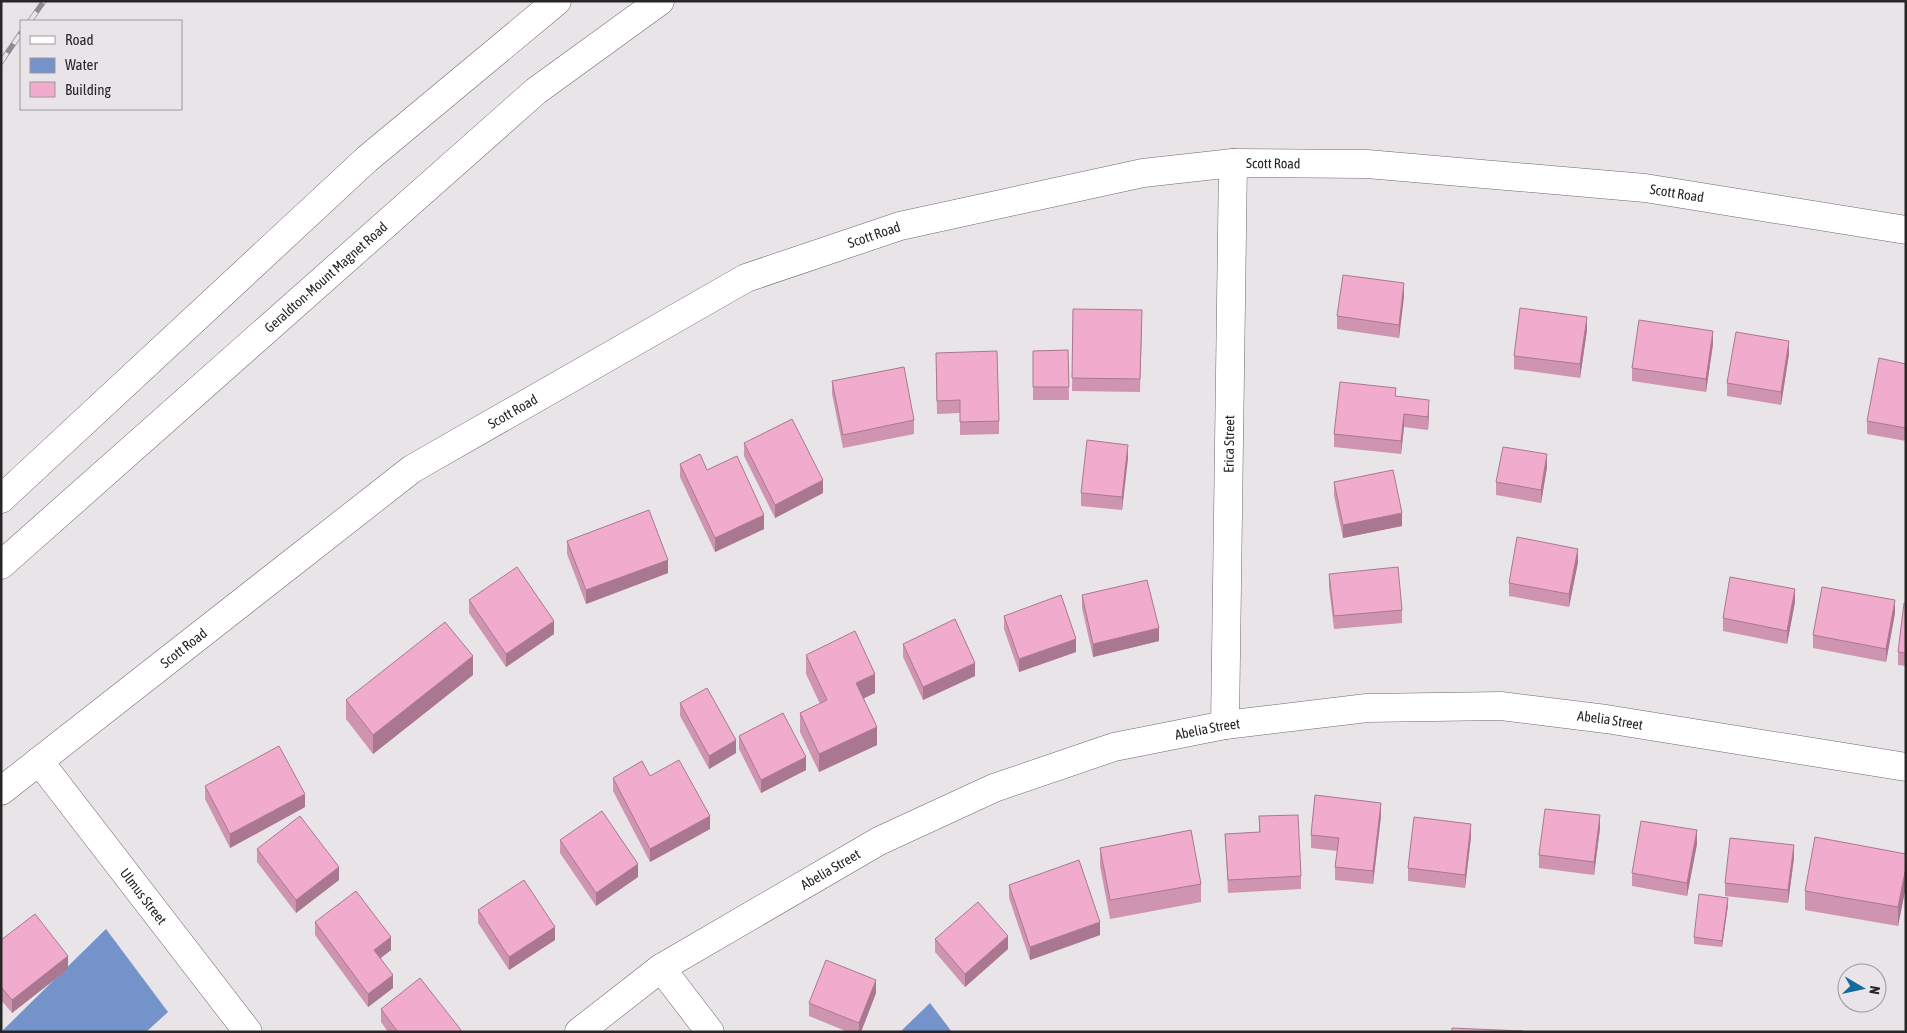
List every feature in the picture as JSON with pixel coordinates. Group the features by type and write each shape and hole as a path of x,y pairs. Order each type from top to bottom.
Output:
{"main road":[{"path":"1,499 367,159 557,1"},
{"name":"Geraldton-Mount Magnet Road","path":"1,565 536,91 660,1"},
{"name":"Scott Road","path":"1,791 412,469 746,278 900,226 1143,173 1233,163 1368,164 1644,188 1906,230"},
{"name":"Erica Street","path":"1225,725 1233,163"},
{"name":"Abelia Street","path":"579,1032 661,968 879,841 994,788 1114,747 1225,725 1367,708 1501,706 1606,719 1906,768"},
{"name":"Ulmus Street","path":"39,761 248,1032"},
{"path":"661,968 710,1032"}],"water":[{"path":"106,929 168,1012 146,1032 1,1032"},
{"path":"930,1003 952,1032 900,1032"}],"building":[{"path":"1343,275 1404,283 1399,325 1337,316"},
{"path":"1520,308 1587,317 1580,364 1514,356"},
{"path":"1073,309 1142,310 1140,379 1072,378"},
{"path":"1639,320 1713,331 1706,379 1632,368"},
{"path":"1736,332 1789,341 1781,392 1727,383"},
{"path":"1068,350 1069,387 1033,387 1033,351"},
{"path":"997,351 999,421 960,422 960,400 937,401 936,353"},
{"path":"1879,358 1906,364 1906,428 1867,421"},
{"path":"904,367 914,420 843,435 832,381"},
{"path":"1340,382 1396,388 1395,396 1429,400 1428,417 1404,414 1401,441 1334,434"},
{"path":"792,419 823,480 775,505 744,443"},
{"path":"1087,440 1128,445 1122,497 1081,493"},
{"path":"1503,447 1547,454 1541,490 1496,482"},
{"path":"700,454 707,470 737,456 764,515 715,538 680,464"},
{"path":"1393,470 1402,513 1343,525 1334,482"},
{"path":"649,510 668,560 586,590 567,541"},
{"path":"1517,537 1578,549 1569,594 1509,583"},
{"path":"517,567 554,621 506,654 469,600"},
{"path":"1398,567 1402,610 1334,616 1329,574"},
{"path":"1730,577 1795,589 1787,631 1723,618"},
{"path":"1147,580 1159,628 1093,644 1082,595"},
{"path":"1822,587 1895,600 1886,649 1813,635"},
{"path":"1061,595 1076,639 1019,659 1004,616"},
{"path":"1904,603 1906,603 1906,653 1898,652"},
{"path":"955,619 975,663 923,687 903,644"},
{"path":"445,622 473,656 373,735 346,700"},
{"path":"855,631 875,674 856,683 877,727 819,754 800,713 827,700 806,655"},
{"path":"707,688 736,740 709,756 680,703"},
{"path":"783,713 806,757 761,780 739,736"},
{"path":"279,746 305,794 230,834 205,786"},
{"path":"679,760 710,816 650,849 613,778 642,761 650,776"},
{"path":"1315,795 1381,803 1373,871 1335,867 1339,838 1311,835"},
{"path":"1545,809 1600,815 1594,862 1539,855"},
{"path":"602,811 638,864 596,893 560,840"},
{"path":"1298,815 1301,876 1228,880 1225,834 1260,832 1259,816"},
{"path":"300,816 339,867 296,900 257,849"},
{"path":"1414,817 1471,824 1465,875 1408,868"},
{"path":"1641,821 1697,830 1687,883 1632,873"},
{"path":"1191,830 1201,884 1110,900 1100,848"},
{"path":"1815,837 1906,854 1906,867 1898,907 1805,891"},
{"path":"1730,838 1794,845 1788,890 1725,883"},
{"path":"1079,860 1100,922 1030,947 1009,885"},
{"path":"524,880 555,927 509,957 478,910"},
{"path":"356,891 391,937 374,950 393,975 368,994 315,922"},
{"path":"1699,894 1728,898 1722,941 1694,937"},
{"path":"978,902 1008,936 965,974 935,939"},
{"path":"35,914 68,956 12,1000 1,987 1,940"},
{"path":"826,960 876,980 859,1023 809,1003"},
{"path":"420,978 461,1030 459,1032 398,1032 381,1009"},
{"path":"1452,1028 1522,1031 1452,1032"}],"railway":[{"path":"31,20 44,1"},
{"path":"1,62 20,34"}]}
